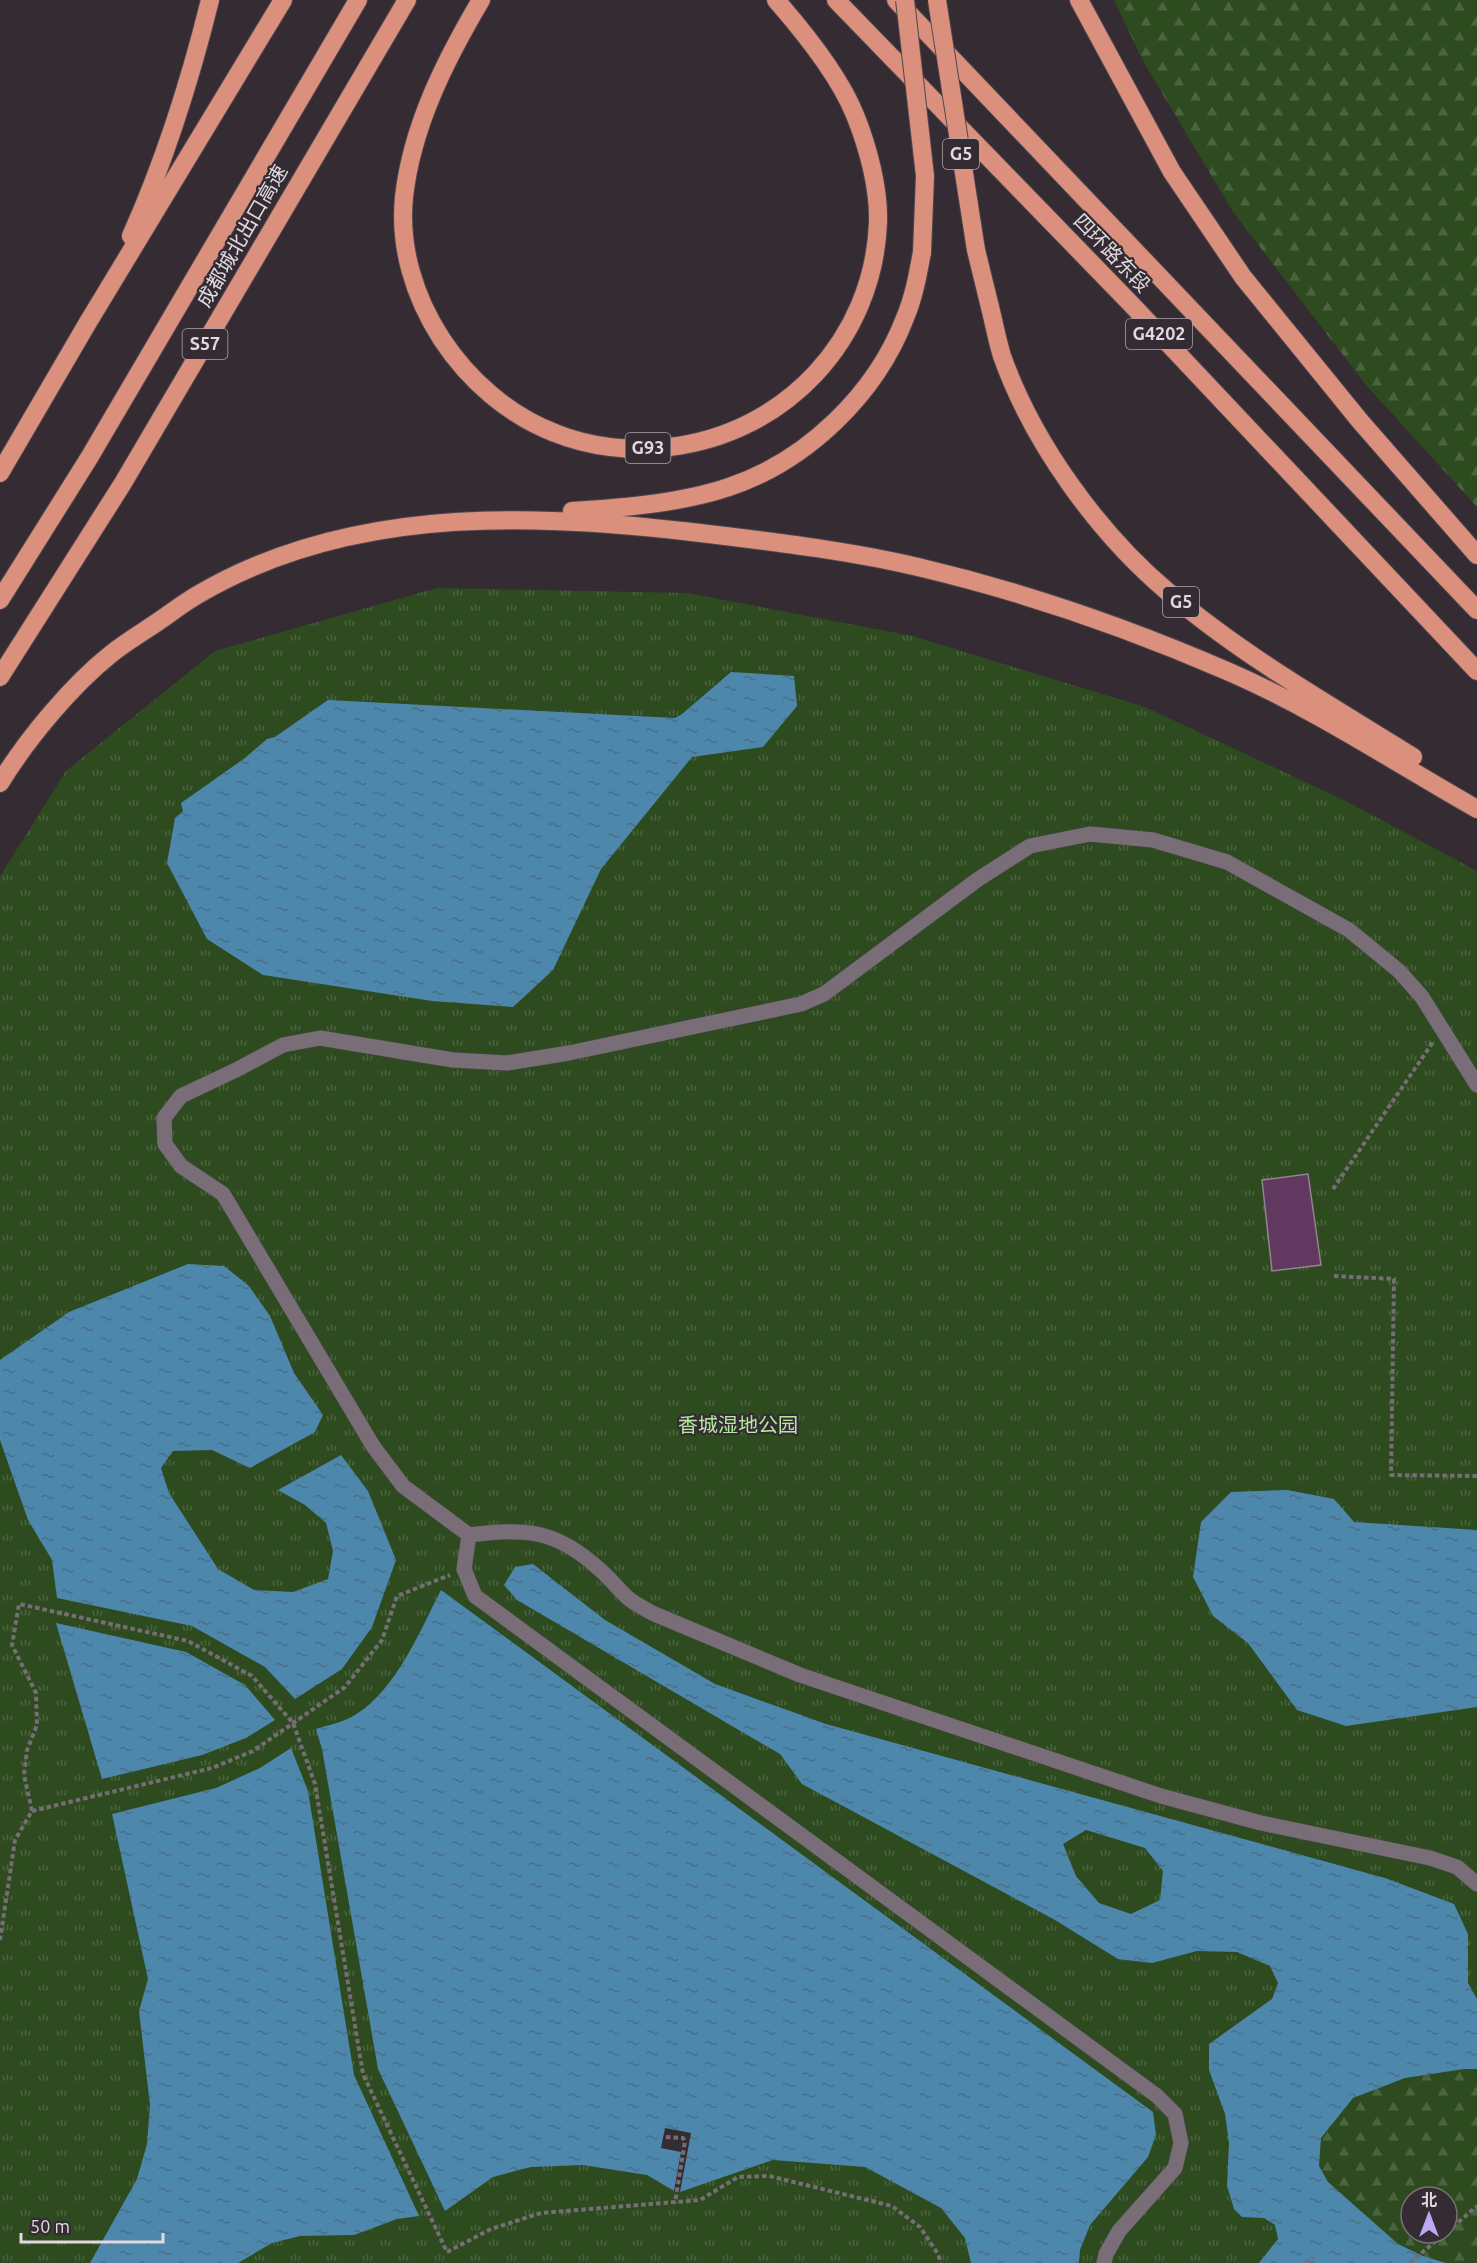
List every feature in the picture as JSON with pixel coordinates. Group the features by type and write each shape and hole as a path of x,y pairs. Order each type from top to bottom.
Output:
{"highway":[{"path":"87,324 132,233 174,128 192,72 210,0"},
{"path":"0,473 87,324 283,0"},
{"name":"G93","path":"481,0 443,69 411,154 404,201 405,232 414,283 431,323 453,355 482,388 518,414 555,434 632,449 670,447 704,440 739,428 782,406 826,363 849,328 865,294 873,265 878,220 875,186 867,152 855,114 839,86 776,0"},
{"name":"四环路东段","path":"836,0 1132,305 1477,671"},
{"name":"四环路东段","path":"896,0 1477,610"},
{"path":"508,520 553,512 603,509 664,501 730,487 775,466 805,446 835,424 860,396 886,359 906,318 922,252 925,176 905,0"},
{"name":"G5","path":"937,0 976,250 1002,356 1038,434 1089,509 1119,544 1167,592 1243,650 1450,780 1477,801"},
{"path":"1079,0 1172,172 1244,278 1360,422 1477,555"},
{"name":"成都城北出口高速","path":"0,600 89,458 357,2"},
{"name":"成都城北出口高速","path":"0,677 123,483 405,3"},
{"path":"0,783 28,742 69,695 110,655 199,594 253,568 331,541 381,530 442,522 508,520 611,523 780,543 918,567 1008,591 1159,642 1232,672 1348,731 1477,809"}],"street":[{"path":"1477,1085 1422,997 1399,971 1349,930 1227,862 1153,840 1090,834 1030,846 977,880 824,994 801,1004 569,1053 507,1063 453,1060 320,1038 283,1045 181,1096 164,1118 165,1144 181,1166 223,1194 373,1446 403,1486 469,1535 502,1531 532,1532 558,1540 580,1553 599,1568 630,1599 652,1613 800,1675 1161,1796 1261,1823 1430,1858 1457,1868 1477,1884"},
{"path":"469,1535 464,1569 475,1596 1156,2096 1175,2114 1181,2143 1175,2168 1119,2231 1106,2254 1104,2263"}],"path":[{"path":"1333,1189 1442,1029"},
{"path":"1334,1276 1394,1279 1391,1475 1477,1476"},
{"path":"32,1811 212,1768 253,1751 345,1687 382,1640 398,1596 464,1569"},
{"path":"0,1940 15,1840 32,1811 24,1775 27,1750 37,1725 36,1693 12,1645 19,1604 188,1641 252,1676 293,1722 315,1784 363,2074 447,2252 491,2229 541,2213 700,2200 738,2177 770,2176 892,2206 920,2227 938,2254 940,2263"},
{"path":"666,2137 683,2138 685,2141 675,2203"},
{"path":"1459,2221 1477,2206"},
{"path":"1410,2263 1431,2245"},
{"path":"1306,2263 1313,2257"}],"green space":[{"path":"1114,0 1477,0 1477,507 1366,385 1233,212 1143,61"},
{"name":"香城湿地公园","path":"437,588 688,593 912,636 1145,707 1346,801 1477,871 1477,2263 0,2263 0,876 66,771 215,651"},
{"path":"1477,2069 1477,2263 1446,2263 1423,2256 1400,2245 1459,2245 1459,2185 1399,2185 1399,2244 1328,2182 1319,2166 1321,2138 1353,2098 1405,2078"}],"water":[{"path":"731,672 794,676 797,706 763,747 692,757 601,869 553,970 513,1007 432,1001 263,975 207,939 167,863 175,818 183,811 181,803 245,758 267,739 275,737 328,700 675,718"},
{"path":"188,1264 224,1266 249,1286 270,1316 294,1373 323,1415 315,1432 250,1468 212,1450 173,1451 161,1468 169,1493 218,1569 254,1590 293,1592 328,1579 333,1551 326,1523 305,1505 278,1490 341,1455 368,1491 396,1560 372,1627 342,1669 295,1699 265,1667 192,1626 57,1598 52,1560 28,1520 0,1440 0,1360 69,1312"},
{"path":"1287,1490 1334,1499 1354,1522 1477,1530 1477,1707 1346,1726 1297,1710 1248,1643 1213,1616 1193,1577 1201,1522 1231,1492"},
{"path":"533,1564 605,1620 715,1684 826,1724 1385,1878 1454,1904 1468,1934 1468,1983 1477,1999 1477,2069 1405,2078 1353,2098 1321,2138 1319,2166 1328,2182 1399,2245 1446,2263 1259,2263 1278,2239 1275,2225 1264,2218 1242,2217 1234,2209 1227,2186 1229,2143 1225,2114 1209,2070 1209,2044 1272,1999 1278,1983 1270,1966 1237,1952 1197,1951 1152,1963 1118,1959 1055,1920 802,1784 780,1754 517,1600 504,1585 515,1567","holes":["1086,1830 1145,1848 1163,1871 1160,1900 1131,1914 1099,1903 1076,1876 1063,1844"]},
{"path":"441,1590 1153,2112 1156,2135 1148,2157 1090,2225 1080,2250 1079,2263 971,2263 965,2238 941,2208 865,2167 773,2160 680,2192 674,2191 647,2175 583,2165 531,2167 493,2177 445,2211 378,2069 322,1749 316,1729 355,1715 383,1691 406,1658"},
{"path":"56,1623 186,1652 245,1685 275,1720 246,1738 202,1755 102,1779"},
{"path":"291,1748 308,1791 354,2075 419,2216 397,2219 354,2235 300,2236 272,2243 238,2263 90,2263 137,2179 147,2144 150,2105 139,2011 148,1979 112,1814 216,1788 260,1768"}],"pier":[{"path":"665,2128 691,2133 680,2192 674,2191 681,2152 661,2148"}],"building":[{"path":"1308,1174 1321,1265 1272,1271 1262,1180"}]}
